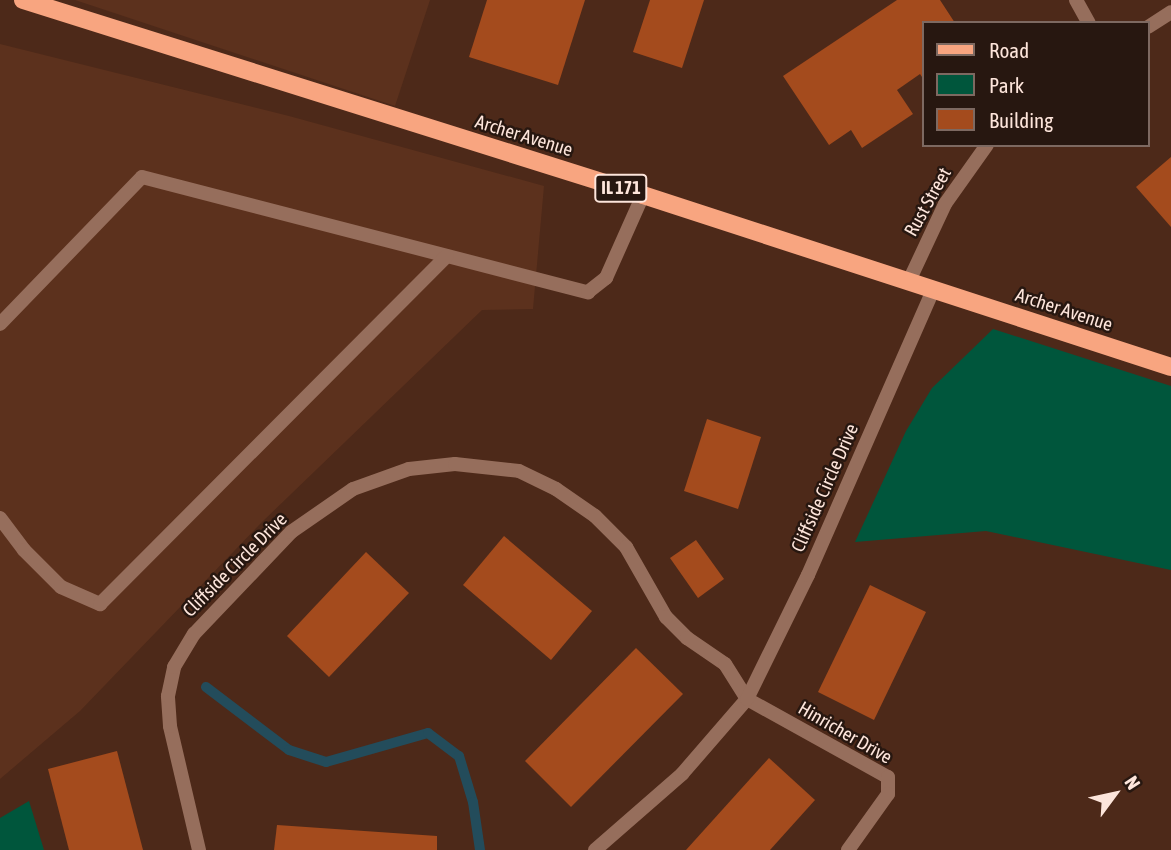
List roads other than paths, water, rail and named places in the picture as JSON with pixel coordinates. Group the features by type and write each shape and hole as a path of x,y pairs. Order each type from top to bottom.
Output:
{"main road":[{"name":"Archer Avenue","path":"23,0 643,195 1171,367"}],"street":[{"path":"1076,0 1088,21"},
{"path":"1150,26 1171,12"},
{"name":"Rust Street","path":"909,281 945,204 985,147"},
{"path":"0,324 142,177 588,292 606,278 643,195"},
{"path":"0,518 24,550 61,587 100,604 447,256"},
{"name":"Cliffside Circle Drive","path":"595,850 682,774 747,699 808,575 933,290"},
{"name":"Cliffside Circle Drive","path":"199,850 170,726 168,696 174,667 194,634 291,532 354,489 409,469 455,464 519,471 556,489 595,516 626,547 666,617 687,638 725,664 747,699"},
{"name":"Hinricher Drive","path":"747,699 888,777 888,794 848,850"}],"waterway":[{"path":"206,687 289,750 326,762 428,733 459,756 473,802 480,850"}]}
